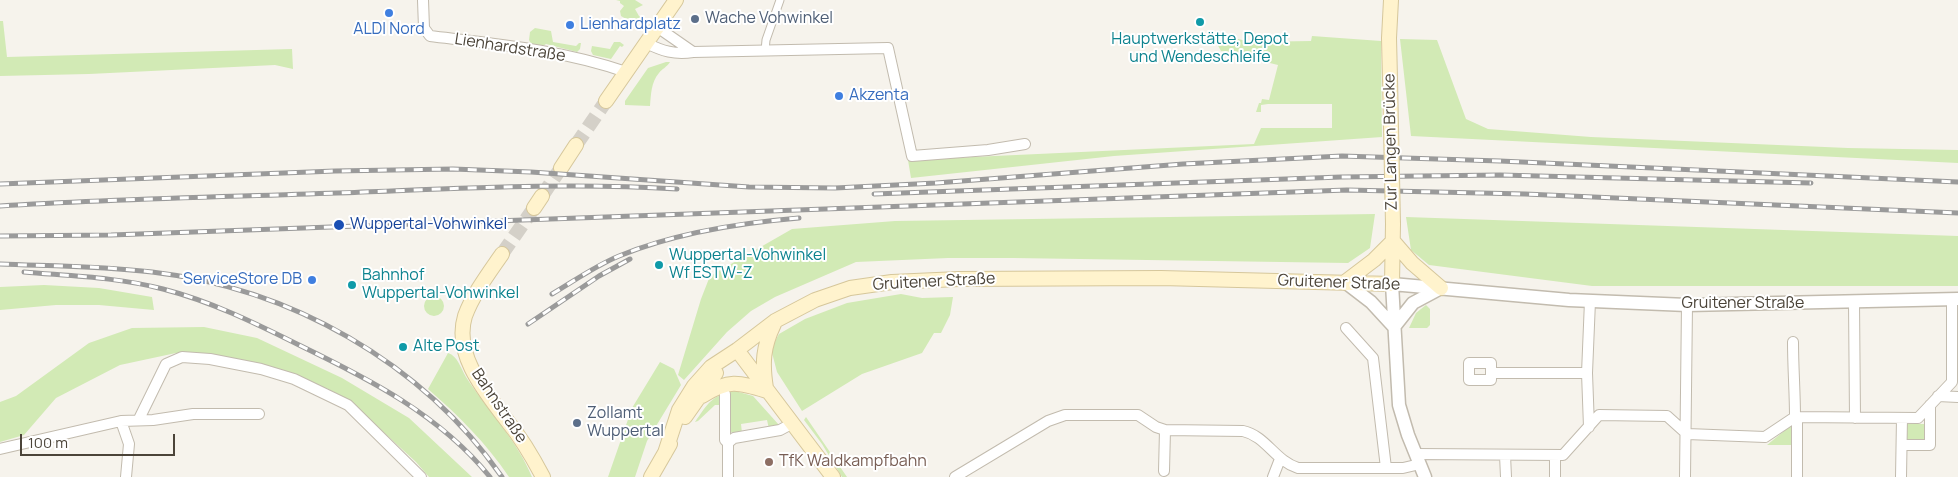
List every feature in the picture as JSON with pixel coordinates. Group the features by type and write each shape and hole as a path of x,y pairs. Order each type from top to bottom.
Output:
{"main road":[{"path":"606,101 676,0"},
{"name":"Zur Langen Brücke","path":"1391,0 1389,38 1393,224 1392,284"},
{"path":"561,168 576,146"},
{"path":"1345,282 1374,260 1393,241 1412,263 1441,288"},
{"name":"Bahnstraße","path":"502,254 471,304 463,326 462,343 476,377 523,442 543,477"},
{"name":"Gruitener Straße","path":"665,453 679,410 694,386 711,367 775,321 815,300 850,288 892,282 959,279 1161,278 1392,284"},
{"path":"767,391 764,351 775,321"},
{"path":"737,350 833,477"},
{"name":"Gruitener Straße","path":"651,477 697,399 714,375 737,350"},
{"path":"697,399 716,387 737,382 767,391"}],"street":[{"name":"Lienhardstraße","path":"423,0 426,33 430,36 520,48 584,60 626,72"},
{"path":"765,51 766,40 780,0"},
{"path":"656,27 693,52"},
{"path":"646,42 680,54 693,52 888,48 912,156 988,150 1024,144"},
{"path":"1345,282 1371,302 1394,327"},
{"path":"1392,284 1399,405 1408,435 1425,477"},
{"name":"Gruitener Straße","path":"1392,284 1590,301 1688,305 1955,299"},
{"path":"1394,327 1413,303 1441,288"},
{"path":"955,477 1048,420 1065,415 1138,415 1144,417 1156,427 1165,430 1252,432 1280,460 1298,472 1405,468 1418,459 1505,455 1563,455 1599,415 1666,416 1687,434 1765,438 1796,417 1918,418 1952,382 1955,299"},
{"path":"1589,426 1590,301"},
{"path":"1854,302 1855,418"},
{"path":"1685,477 1688,305"},
{"path":"1346,328 1373,358 1386,468"},
{"path":"1793,342 1793,371 1796,379 1797,477"},
{"path":"139,419 166,364 182,357 210,359 261,369 294,379 348,405 421,477"},
{"path":"1491,373 1588,373"},
{"path":"725,394 725,440 728,442 728,477"},
{"path":"1938,396 1958,396"},
{"path":"1902,445 1930,445 1930,405"},
{"path":"0,449 121,421 153,420 193,414 259,414"},
{"path":"1901,477 1902,418"},
{"path":"121,421 129,444 126,477"},
{"path":"728,442 734,438 780,430 793,423"},
{"path":"1164,471 1165,430"},
{"path":"1505,455 1506,477"},
{"path":"1555,455 1555,477"},
{"path":"1274,477 1280,460"}],"green space":[{"path":"616,0 635,0 643,5 635,9 639,16 642,17 640,22 621,16 620,11 624,6 620,1"},
{"path":"0,21 3,21 7,57 292,49 293,69 275,65 89,74 0,76"},
{"path":"535,28 551,31 553,42 576,46 581,43 580,49 577,52 546,44 543,46 531,44 529,40 530,32"},
{"path":"1312,36 1381,41 1382,137 1114,156 911,178 908,160 1254,144 1261,128 1332,128 1332,104 1268,104 1261,105 1261,112 1256,112 1262,99 1269,100 1278,65 1221,51 1216,42 1238,39 1251,42 1311,41"},
{"path":"1400,39 1437,40 1466,119 1488,129 1591,137 1848,148 1958,150 1958,163 1411,136"},
{"path":"614,42 620,42 624,45 620,46 611,59 593,55 591,51 592,46 610,49"},
{"path":"670,62 654,80 650,106 625,105 625,101 648,68"},
{"path":"1375,214 1370,248 1348,263 1013,258 948,258 856,262 775,297 751,311 727,332 684,380 678,375 710,276 792,229 895,221"},
{"path":"1406,217 1958,236 1958,286 1592,286 1429,265 1411,250"},
{"path":"44,285 99,288 152,297 154,310 99,305 56,305 0,310 0,287"},
{"path":"901,294 922,298 953,297 950,315 941,333 934,333 922,353 862,374 802,411 777,372 771,349 779,334 805,319 847,303"},
{"path":"434,296 441,299 444,306 441,313 434,316 427,313 424,306 427,299"},
{"path":"1426,305 1430,309 1430,325 1427,328 1409,328 1416,313"},
{"path":"204,327 257,338 342,378 409,418 472,477 429,477 416,462 356,407 328,389 287,372 211,356 176,353 120,365 56,398 24,435 0,442 0,402 16,396 89,343 132,328"},
{"path":"448,353 457,360 474,389 510,438 526,463 532,477 509,477 472,430 428,389"},
{"path":"660,362 674,369 681,385 647,441 635,477 608,477 632,408"},
{"path":"735,391 753,396 779,425 769,429 767,420 741,424 742,433 735,434 731,432 730,405 715,405 695,422 711,401 721,395"},
{"path":"806,417 847,477 842,477 822,444 804,420"},
{"path":"1907,424 1928,424 1928,441 1907,441"},
{"path":"1789,427 1793,427 1793,445 1767,445"}],"tunnel":[{"path":"576,145 606,101"},
{"path":"542,196 561,168"},
{"path":"502,254 534,208"}],"railway":[{"path":"0,184 335,171 453,169 531,172 749,187 835,188 936,183 1183,164 1342,156 1500,161 1958,182"},
{"path":"874,194 1341,177 1500,175 1811,183"},
{"path":"0,206 507,187 592,186 677,189"},
{"path":"0,236 111,235 1347,190 1525,194 1958,213"},
{"path":"552,294 610,260 662,241 730,226 799,218"},
{"path":"528,324 599,276 630,259"},
{"path":"0,264 95,267 152,272 203,281 254,295 302,314 349,337 392,366 433,399 470,436 502,477"},
{"path":"24,272 146,285 181,294 232,313 351,371 402,400 449,435 490,477"}],"place":[{"name":"ALDI Nord","path":"389,13"},
{"name":"Wache Vohwinkel","path":"695,19"},
{"name":"Hauptwerkstätte, Depot und Wendeschleife","path":"1200,22"},
{"name":"Lienhardplatz","path":"570,25"},
{"name":"Akzenta","path":"839,96"},
{"name":"Wuppertal-Vohwinkel","path":"339,225"},
{"name":"Wuppertal-Vohwinkel Wf ESTW-Z","path":"659,265"},
{"name":"ServiceStore DB","path":"312,280"},
{"name":"Bahnhof Wuppertal-Vohwinkel","path":"352,285"},
{"name":"Alte Post","path":"403,347"},
{"name":"Zollamt Wuppertal","path":"577,423"},
{"name":"TfK Waldkampfbahn","path":"769,462"}]}
